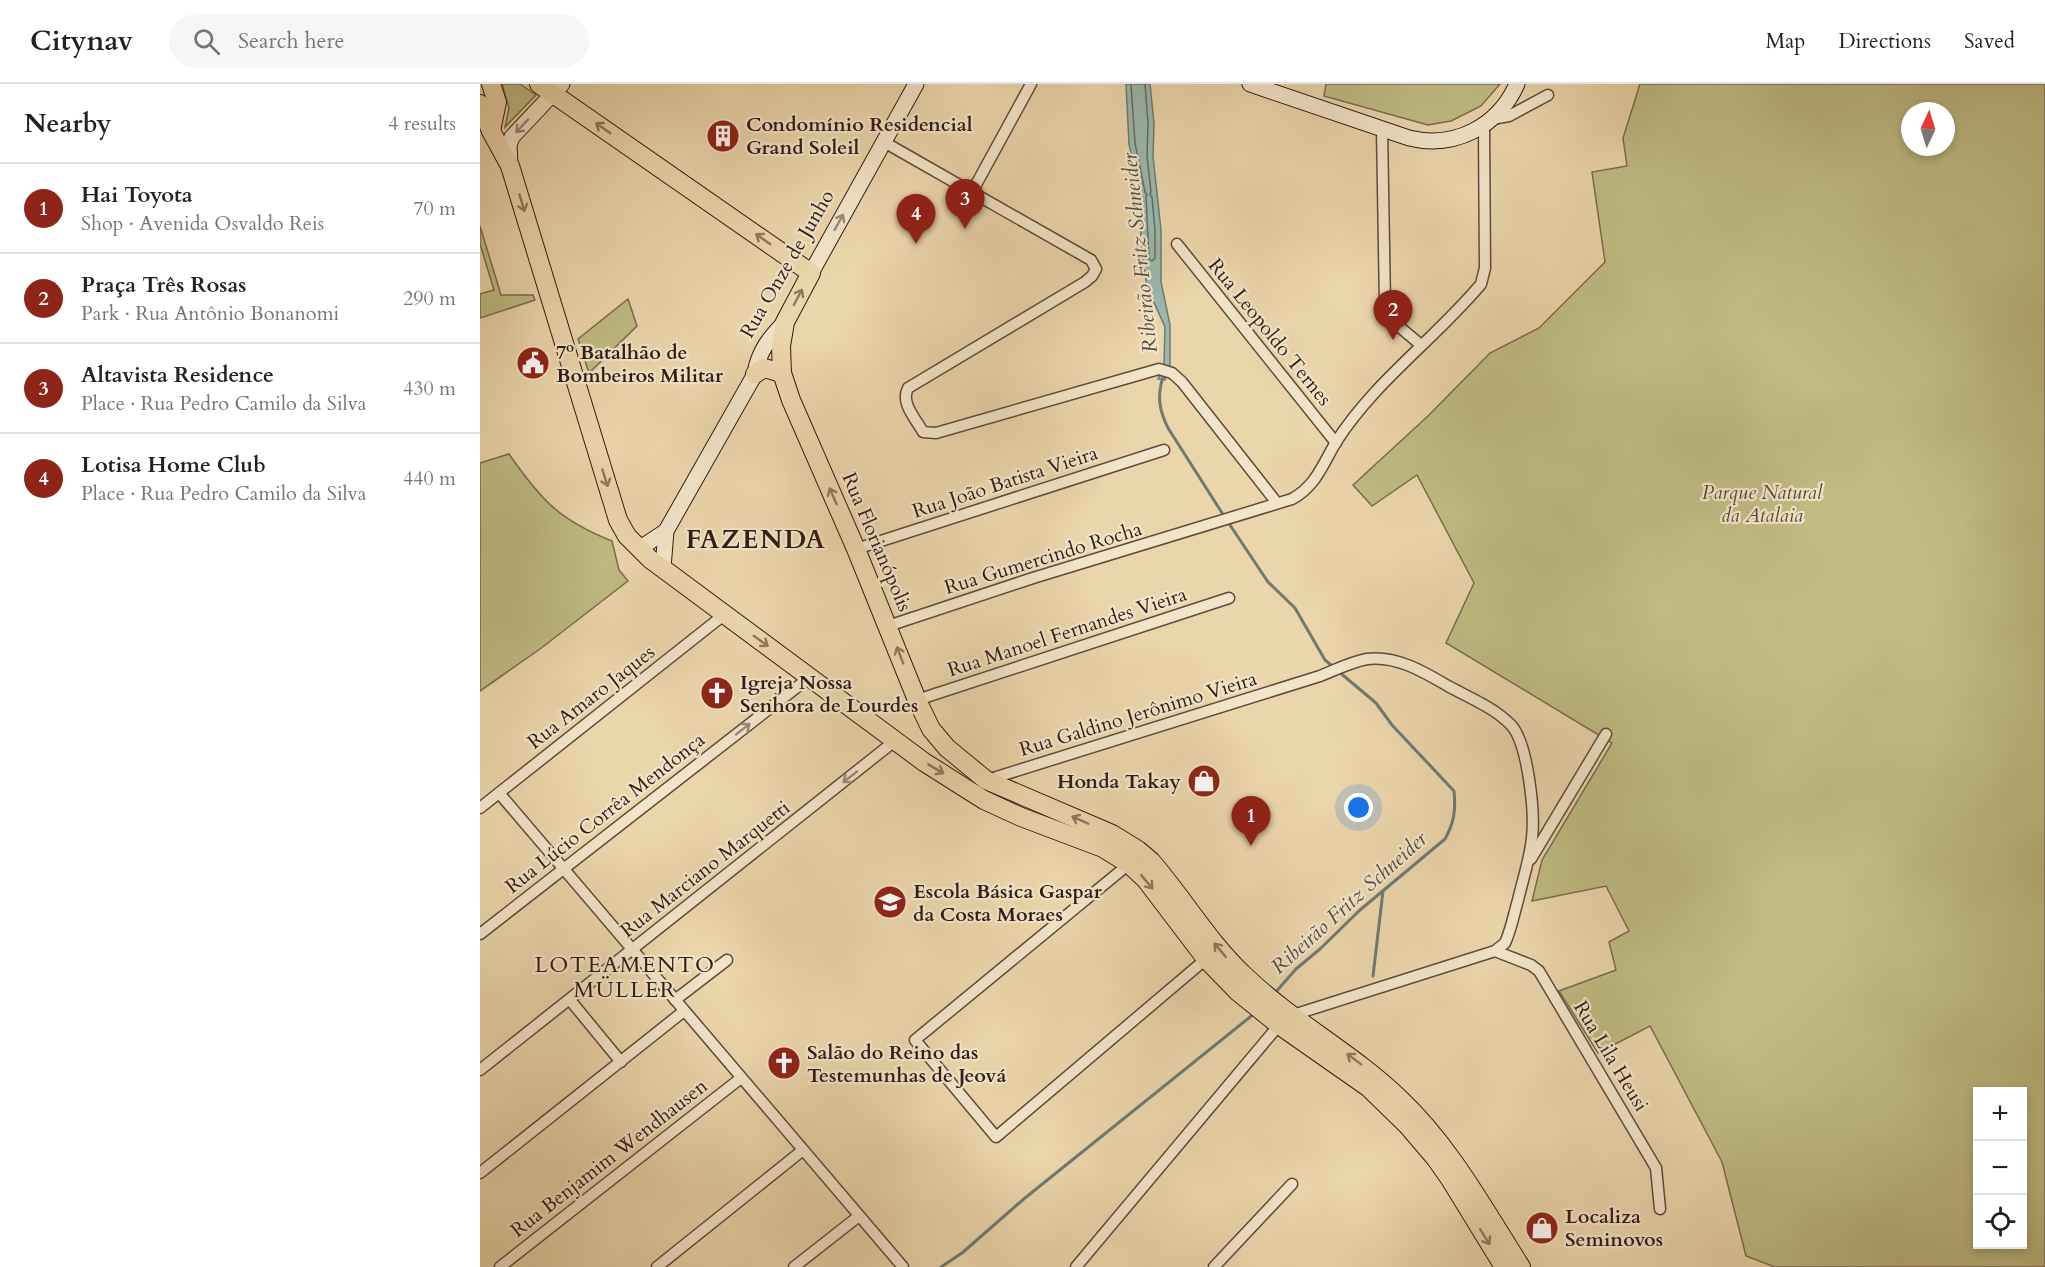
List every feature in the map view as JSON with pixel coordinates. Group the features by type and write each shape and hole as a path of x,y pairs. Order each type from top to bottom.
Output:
{"main road":[{"path":"486,133 497,102 491,84"},
{"name":"Rua Onze de Junho","path":"663,568 666,531 755,374 757,362 768,340 785,322 916,84"},
{"path":"1250,84 1422,141 1461,137 1488,122 1507,102 1517,84"},
{"path":"811,273 551,87 512,137 509,145 510,166 618,520 627,536 663,568 924,762 984,800 1103,848 1129,864 1146,880 1206,959 1281,1016 1369,1088 1407,1125 1440,1166 1504,1267"},
{"path":"480,104 486,133 510,166"},
{"name":"Rua Florianópolis","path":"785,322 781,346 782,374 791,400 931,729 947,748 986,780 1112,834 1138,850 1161,872 1255,997"},
{"path":"755,374 764,368 782,374"},
{"name":"Rua Onze de Junho","path":"639,549 666,531"},
{"path":"901,743 916,746 928,737 931,729"},
{"path":"1281,1016 1361,1064 1417,1116 1452,1159 1521,1267"}],"street":[{"path":"972,192 1031,84"},
{"path":"1488,122 1509,116 1548,95"},
{"name":"Rua Gumercindo Rocha","path":"888,626 1033,578 1292,499 1310,487 1336,443 1365,404 1477,289 1484,276 1488,122"},
{"path":"1382,129 1385,305 1390,319 1421,345"},
{"path":"884,142 1091,260 1096,269 1085,282 908,388 904,394 905,401 923,432 927,434 1159,369 1172,373 1182,382 1276,503"},
{"name":"Rua Leopoldo Ternes","path":"1176,244 1336,443"},
{"name":"Rua João Batista Vieira","path":"856,549 1164,450"},
{"name":"Rua Manoel Fernandes Vieira","path":"917,700 1229,598"},
{"name":"Rua Amaro Jaques","path":"480,808 725,614"},
{"name":"Rua Galdino Jerônimo Vieira","path":"967,788 986,780 1320,676 1366,659 1382,658 1431,676 1511,724 1519,737 1529,776 1533,818 1526,867"},
{"name":"Rua Lúcio Corrêa Mendonça","path":"480,934 810,676"},
{"path":"1076,1267 1281,1016 1502,947 1508,938 1526,867 1606,734"},
{"name":"Rua Marciano Marquetti","path":"480,1070 632,949 901,743"},
{"path":"499,793 903,1267"},
{"path":"1129,864 915,1040 996,1137 1206,959"},
{"name":"Rua Lila Heusi","path":"1495,951 1531,964 1539,971 1656,1168 1660,1209"},
{"path":"675,1000 727,960"},
{"path":"570,1000 621,1062"},
{"path":"480,1173 684,1011"},
{"name":"Rua Benjamim Wendhausen","path":"500,1267 741,1078"},
{"path":"657,1267 803,1150"},
{"path":"1214,1267 1292,1184"},
{"path":"794,1267 859,1216"}],"green space":[{"path":"502,84 520,84 536,95 505,127 509,108"},
{"path":"1326,84 1500,84 1481,106 1451,121 1428,125 1324,96"},
{"name":"Parque Natural da Atalaia","path":"1640,84 2045,84 2045,1267 1775,1267 1746,1256 1722,1162 1650,1026 1598,1053 1559,991 1616,970 1609,942 1629,931 1606,886 1532,901 1542,860 1612,743 1446,643 1474,583 1417,475 1372,506 1353,485 1428,416 1490,353 1539,328 1605,262 1592,172 1627,166 1623,138"},
{"path":"480,226 501,295 533,295 535,300 480,318 480,294 494,290 480,244"},
{"path":"628,299 637,326 589,373 578,339"},
{"path":"509,454 531,484 553,507 578,525 612,541 619,570 628,581 540,649 480,691 480,463"}],"water":[{"path":"1126,84 1150,84 1154,123 1153,156 1161,230 1161,282 1170,325 1170,365 1165,380 1158,379 1164,365 1165,327 1147,287 1141,248 1140,196 1129,144"}],"waterway":[{"name":"Ribeirão Fritz Schneider","path":"1163,377 1160,390 1161,409 1168,428 1224,516"},
{"name":"Ribeirão Fritz Schneider","path":"1228,522 1268,582 1295,608 1325,660 1376,703 1392,725 1454,791 1454,816 1445,839 1360,910 1296,969 1274,994"},
{"path":"1373,976 1383,891"},
{"name":"Ribeirão Fritz Schneider","path":"941,1267 962,1253 1025,1198 1255,1013"}],"place":[{"name":"Condomínio Residencial Grand Soleil","path":"723,136"},
{"name":"Altavista Residence","path":"965,229"},
{"name":"Lotisa Home Club","path":"916,244"},
{"name":"Praça Três Rosas","path":"1393,340"},
{"name":"7º Batalhão de Bombeiros Militar","path":"533,363"},
{"name":"Igreja Nossa Senhora de Lourdes","path":"717,693"},
{"name":"Honda Takay","path":"1204,781"},
{"name":"Hai Toyota","path":"1251,846"},
{"name":"Escola Básica Gaspar da Costa Moraes","path":"890,902"},
{"name":"Salão do Reino das Testemunhas de Jeová","path":"784,1063"},
{"name":"Localiza Seminovos","path":"1542,1228"}],"district":[{"name":"FAZENDA","path":"756,539"},
{"name":"LOTEAMENTO MÜLLER","path":"625,978"}]}
